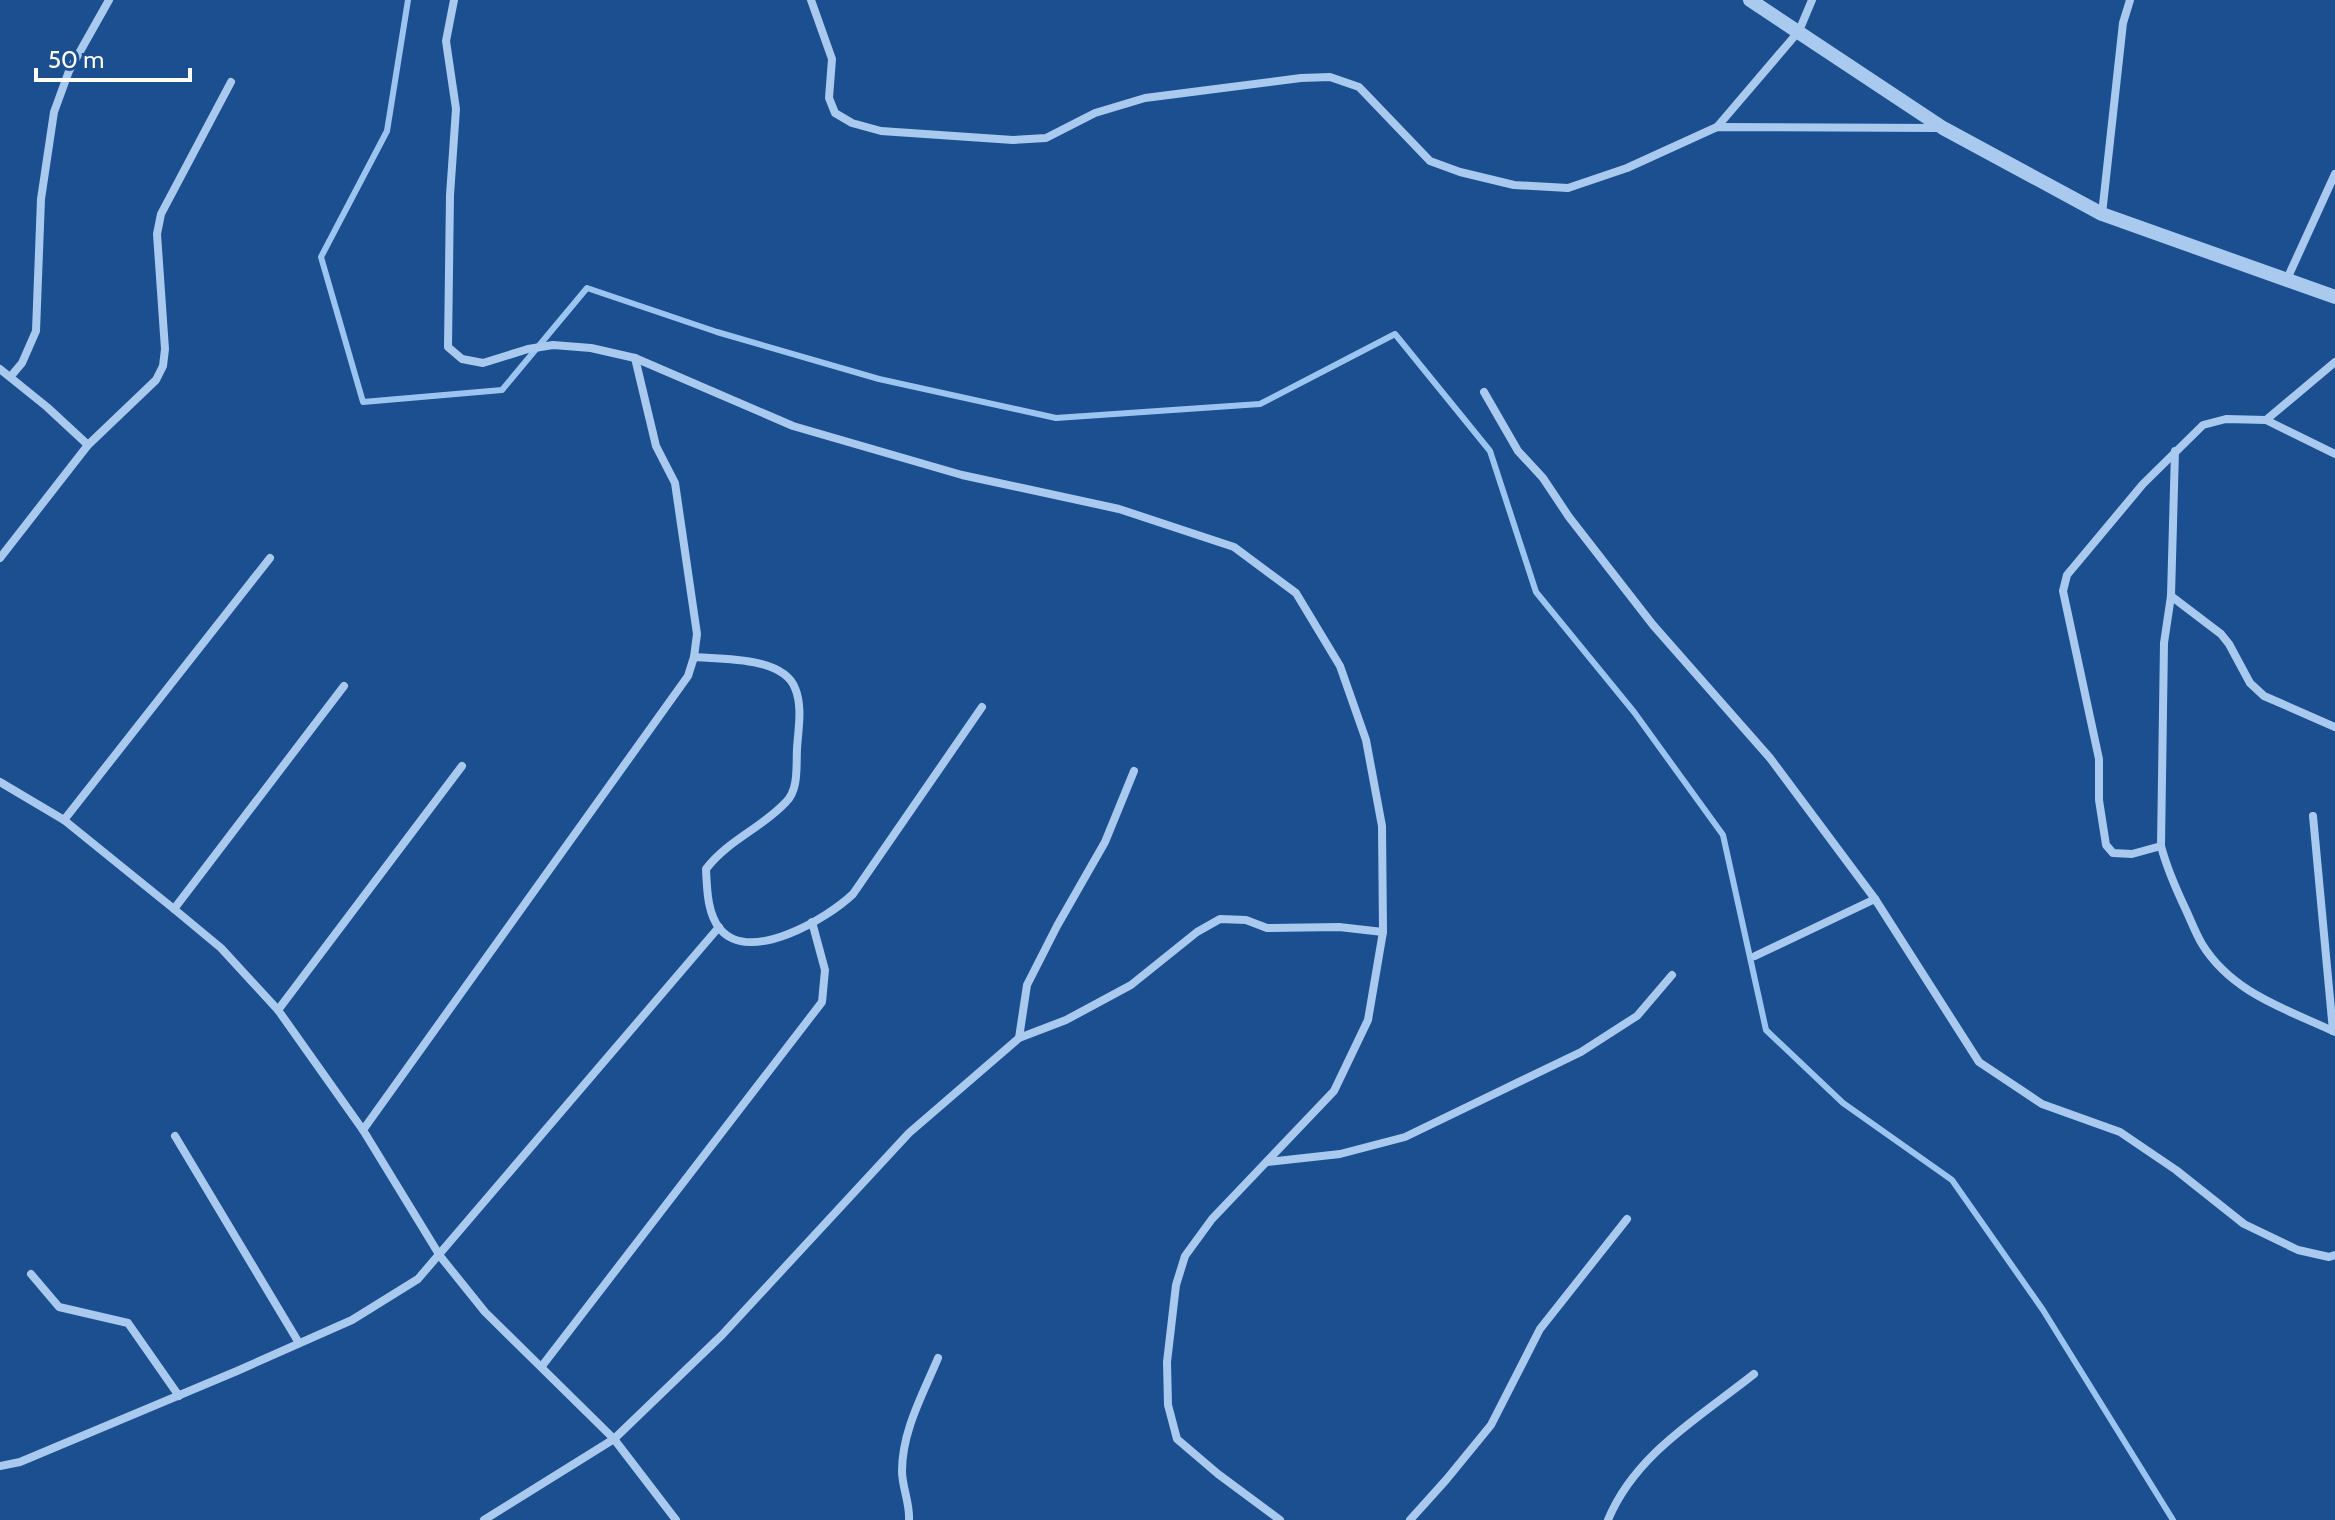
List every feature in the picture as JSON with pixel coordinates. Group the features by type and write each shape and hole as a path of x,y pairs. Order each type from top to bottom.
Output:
{"street":[{"path":"11,376 22,363 36,331 41,199 54,112 69,71 109,0"},
{"path":"454,0 446,41 456,109 450,195 448,347 462,359 483,363 553,345 591,348 635,358 793,426 962,475 1119,509 1234,547 1296,593 1340,666 1366,740 1382,826 1383,932 1368,1020 1334,1091 1212,1219 1185,1256 1176,1285 1167,1362 1168,1405 1177,1439 1280,1520"},
{"path":"811,0 832,59 829,98 835,113 852,123 881,131 1013,140 1046,138 1105,109 1145,98 1330,77 1359,87 1430,161 1514,185 1568,188 1627,168 1717,127 1943,128"},
{"path":"1750,0 1943,128 2102,214 2335,297"},
{"path":"1717,127 1799,31 1812,0"},
{"path":"2102,214 2123,23 2130,0"},
{"path":"0,558 88,445 156,380 163,366 165,349 157,234 161,214 231,82"},
{"path":"2287,279 2335,174"},
{"path":"363,1130 688,676 697,634 675,483 656,446 635,358"},
{"path":"2266,420 2335,362"},
{"path":"0,369 88,445"},
{"path":"1484,392 1518,451 1543,478 1569,517 1653,625 1770,758 1875,899 1979,1062 2042,1104 2120,1132 2176,1170 2244,1224 2298,1250 2329,1257 2335,1255"},
{"path":"2161,846 2132,854 2113,853 2106,845 2099,800 2099,759 2063,591 2067,575 2175,450 2203,425 2226,419 2266,420 2335,454"},
{"path":"2175,450 2171,596 2164,643 2161,846 2166,866 2202,944 2220,967 2263,1001 2334,1032 2313,816"},
{"path":"64,820 270,558"},
{"path":"2171,596 2221,634 2250,683 2264,696 2335,727"},
{"path":"694,657 757,662 778,670 795,686 800,709 795,786 788,801 719,852 706,869 708,899 719,927 732,940 782,938 839,907 853,894 982,707"},
{"path":"174,909 344,686"},
{"path":"278,1010 462,766"},
{"path":"1019,1038 1027,985 1105,842 1134,771"},
{"path":"0,782 64,820 174,909 221,948 278,1010 363,1130 440,1256 485,1312 614,1439 676,1520"},
{"path":"1755,956 1875,899"},
{"path":"484,1520 614,1439 722,1335 909,1133 1019,1038 1066,1020 1131,985 1197,932 1220,919 1246,920 1267,928 1339,927 1383,932"},
{"path":"542,1366 822,1002 825,970 812,922"},
{"path":"0,1466 20,1462 352,1320 418,1279 719,927"},
{"path":"1267,1163 1340,1154 1405,1137 1581,1052 1637,1016 1672,975"},
{"path":"175,1136 299,1343"},
{"path":"1410,1520 1491,1425 1540,1329 1627,1219"},
{"path":"31,1274 59,1307 128,1323 179,1396"},
{"path":"909,1520 910,1508 902,1472 908,1428 938,1358"},
{"path":"1608,1520 1617,1497 1645,1460 1754,1374"}],"waterway":[{"path":"408,0 387,131 321,257 363,402 502,390 587,288 717,332 879,379 1056,418 1260,404 1395,334 1490,451 1536,592 1634,712 1723,835 1766,1030 1843,1103 1952,1180 2043,1310 2173,1520"}]}
